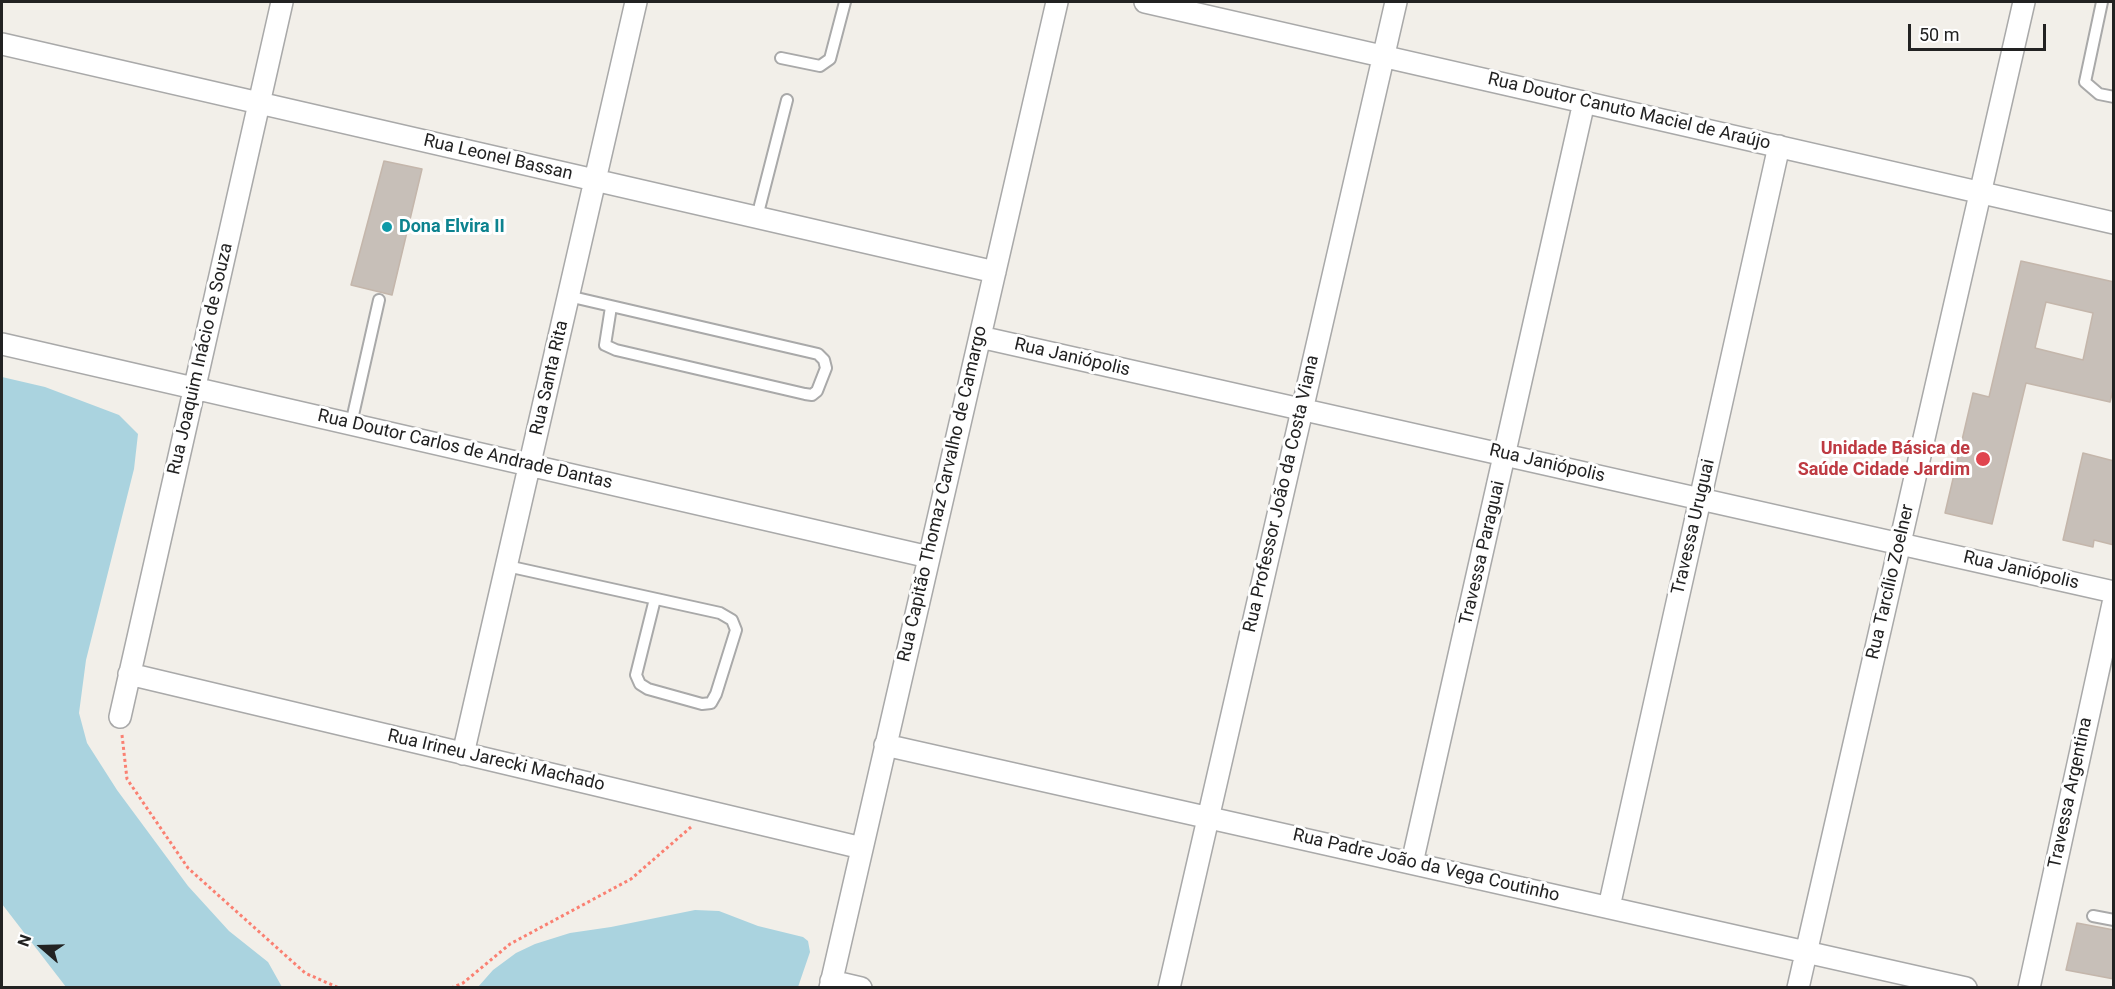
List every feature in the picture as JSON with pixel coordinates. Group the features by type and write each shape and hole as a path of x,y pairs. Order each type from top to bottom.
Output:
{"street":[{"name":"Rua Joaquim Inácio de Souza","path":"120,717 282,2"},
{"name":"Rua Santa Rita","path":"463,754 636,2"},
{"name":"Rua Capitão Thomaz Carvalho de Camargo","path":"831,984 1057,2"},
{"name":"Rua Doutor Canuto Maciel de Araújo","path":"1145,2 2114,223"},
{"name":"Rua Professor João da Costa Viana","path":"1170,987 1395,2"},
{"name":"Rua Tarcílio Zoelner","path":"1798,987 2024,2"},
{"name":"Rua Leonel Bassan","path":"2,44 995,272"},
{"name":"Travessa Paraguai","path":"1412,863 1584,102"},
{"name":"Travessa Uruguai","path":"1609,907 1779,146"},
{"name":"Rua Janiópolis","path":"980,337 2114,592"},
{"name":"Rua Doutor Carlos de Andrade Dantas","path":"2,344 929,557"},
{"name":"Travessa Argentina","path":"2029,987 2114,599"},
{"name":"Rua Irineu Jarecki Machado","path":"129,674 862,848"},
{"name":"Rua Padre João da Vega Coutinho","path":"885,745 1966,987"},
{"path":"831,984 861,987"}],"lane":[{"path":"781,58 820,66 830,58 845,2"},
{"path":"2102,2 2085,82 2099,94 2114,97"},
{"path":"757,217 788,100"},
{"path":"568,296 818,354 824,360 826,368 817,391 812,395 616,350 605,345 611,307"},
{"path":"351,424 379,300"},
{"path":"507,566 720,613 732,620 736,630 716,694 711,703 702,704 640,684 636,675 655,600"},
{"path":"2094,916 2114,920"}],"path":[{"path":"120,717 127,779 188,868 305,974 339,987"},
{"path":"451,987 463,983 510,944 631,879 709,812"}],"water":[{"path":"2,377 45,387 119,415 138,434 134,469 86,660 79,713 87,743 117,790 188,886 229,931 268,962 282,987 66,987 2,904"},
{"path":"695,910 719,911 758,926 803,937 808,941 810,952 798,987 478,987 493,970 516,953 535,944 570,933"}],"building":[{"name":"Dona Elvira II","path":"384,161 422,169 392,295 351,285"},
{"path":"2021,261 2114,282 2114,386 2110,402 2026,383 1992,524 1945,513 1973,393 1989,397","holes":["2046,302 2093,313 2083,360 2035,348"]},
{"path":"2083,453 2114,461 2114,545 2094,540 2093,547 2063,540"},
{"path":"2077,923 2114,930 2114,979 2066,970"}],"place":[{"name":"Dona Elvira II","path":"387,227"},
{"name":"Unidade Básica de Saúde Cidade Jardim","path":"1983,459"}]}
